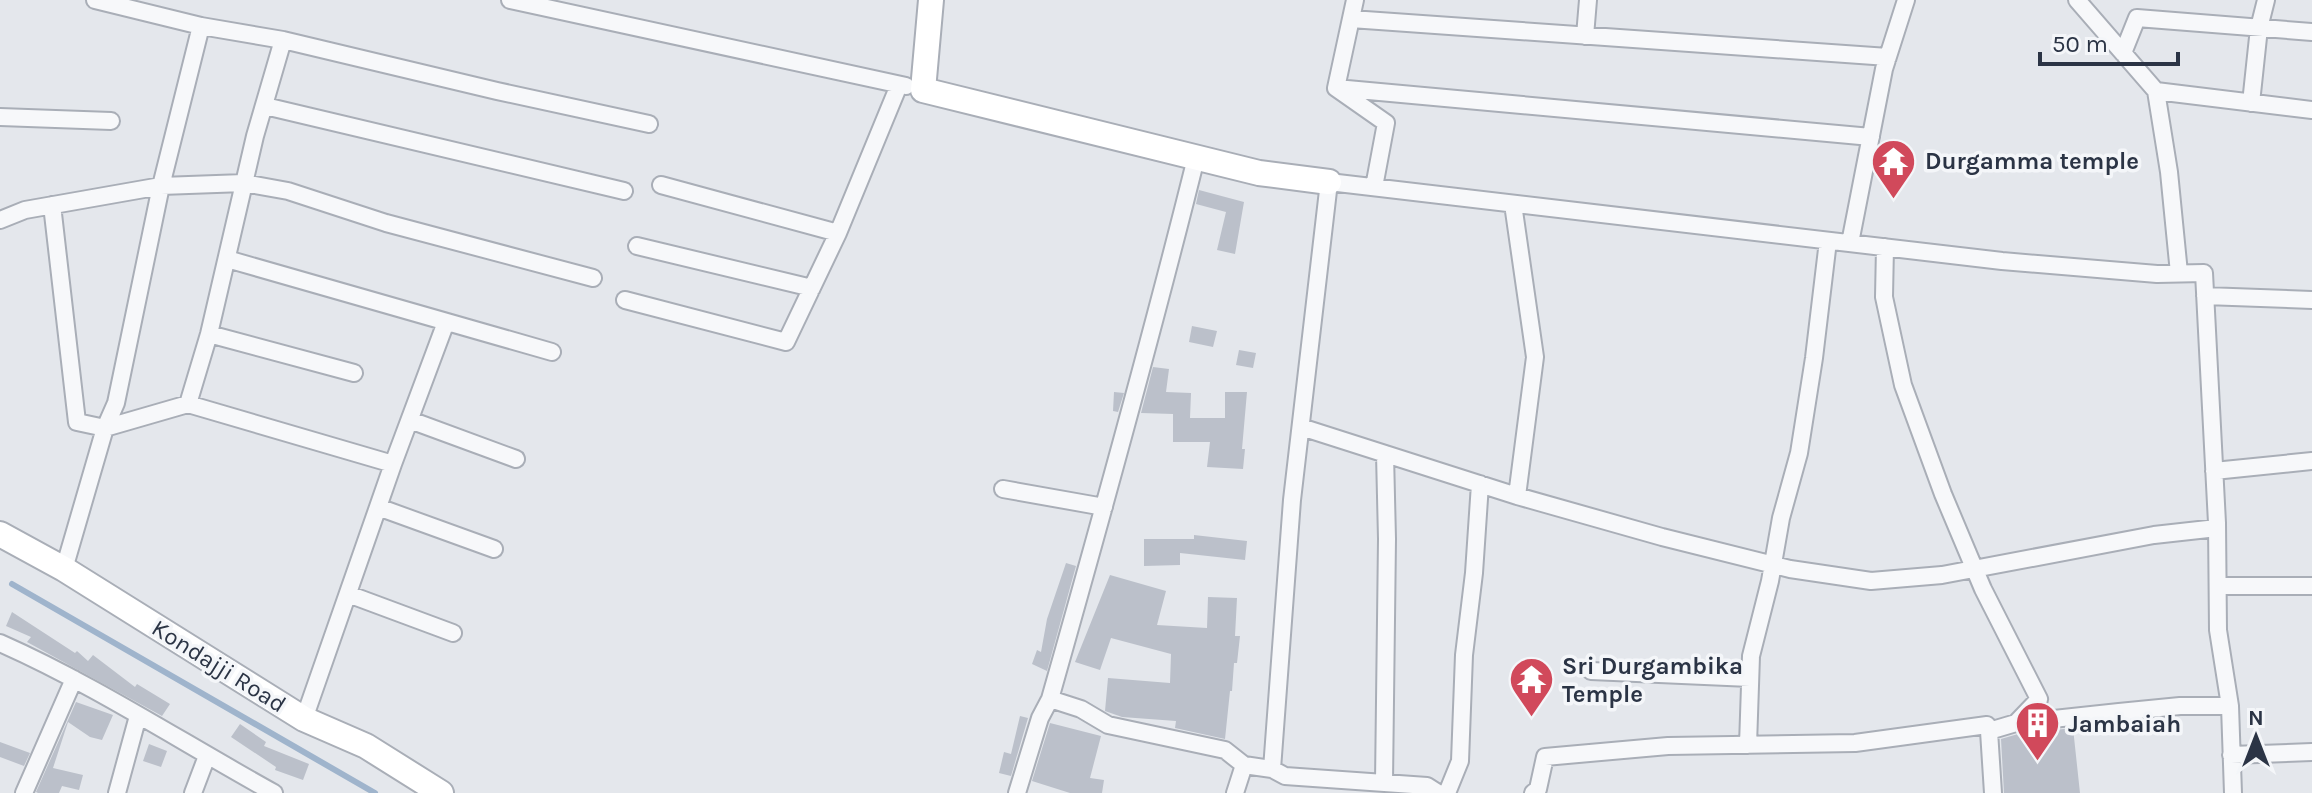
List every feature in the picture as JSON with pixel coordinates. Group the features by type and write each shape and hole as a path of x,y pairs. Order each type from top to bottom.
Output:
{"street":[{"path":"95,0 649,124"},
{"path":"510,0 923,90 1259,173 2002,261 2204,273 2217,528 2218,630 2230,706 2233,793"},
{"path":"923,90 931,0"},
{"path":"1336,88 1355,0"},
{"path":"1585,36 1588,0"},
{"path":"1850,243 1888,57 1906,0"},
{"path":"2077,0 2156,91 2169,172 2179,273"},
{"path":"2123,53 2137,18 2131,0"},
{"path":"2251,103 2259,28 2266,0"},
{"path":"2137,18 2312,32"},
{"path":"1351,19 1888,57"},
{"path":"64,569 105,428 116,403 161,186 201,26"},
{"path":"188,404 209,334 244,183 283,40"},
{"path":"625,300 786,342 838,233 899,85"},
{"path":"1336,88 1871,137"},
{"path":"1336,88 1386,123 1374,187"},
{"path":"2156,91 2312,110"},
{"path":"265,106 624,191"},
{"path":"0,117 111,121"},
{"path":"1017,793 1040,718 1050,699 1146,361 1196,158"},
{"path":"1272,769 1292,500 1329,182"},
{"path":"0,220 25,210 161,186 244,183 288,191 386,223 593,278"},
{"path":"661,185 838,233"},
{"path":"1513,204 1535,357 1517,496"},
{"path":"52,205 77,422 105,428 188,404 393,464"},
{"path":"1748,745 1751,656 1781,518 1799,453 1828,241"},
{"path":"637,246 812,288"},
{"path":"1885,247 1884,297 1903,385 1974,569 2039,699 2016,723"},
{"path":"227,259 552,352"},
{"path":"2205,296 2312,300"},
{"path":"304,719 446,322"},
{"path":"209,334 354,373"},
{"path":"410,420 516,459"},
{"path":"1301,427 1517,496 1662,537 1773,565 1871,581 1942,575 2154,535 2217,528"},
{"path":"1384,782 1385,454"},
{"path":"2214,471 2312,461"},
{"path":"1447,793 1460,761 1464,655 1480,484"},
{"path":"1003,489 1104,507"},
{"path":"378,507 494,549"},
{"name":"Kondajji Road","path":"0,534 64,569 304,719 366,746 441,793"},
{"path":"2218,586 2312,586"},
{"path":"348,594 453,633"},
{"path":"0,643 74,679 271,792"},
{"path":"1591,671 1750,678"},
{"path":"24,793 74,679"},
{"path":"1050,699 1081,709 1108,725 1225,750 1244,765 1272,769 1285,776 1427,786 1438,793"},
{"path":"1989,731 2016,723 2180,706 2230,706"},
{"path":"117,793 138,716"},
{"path":"1533,793 1538,789 1545,757 1668,746 1855,743 1987,725 1993,793"},
{"path":"2231,755 2312,752"},
{"path":"193,793 207,756"},
{"path":"1235,793 1244,765"}],"building":[{"path":"1199,190 1244,202 1235,254 1217,250 1226,212 1196,204"},
{"path":"1192,326 1217,331 1213,347 1189,342"},
{"path":"1239,350 1256,353 1253,368 1236,365"},
{"path":"1153,367 1169,369 1166,392 1191,393 1190,418 1225,418 1225,392 1247,392 1243,469 1207,467 1210,442 1173,442 1173,414 1141,413"},
{"path":"1114,392 1124,393 1118,412 1113,411"},
{"path":"1194,535 1247,541 1245,560 1180,553 1180,565 1144,566 1144,539 1194,539"},
{"path":"1066,563 1076,566 1047,671 1032,664 1037,650 1041,652 1047,619"},
{"path":"1110,575 1166,591 1157,625 1207,628 1208,597 1237,598 1235,636 1240,636 1225,739 1175,728 1176,721 1122,717 1105,711 1108,678 1170,683 1171,654 1111,638 1100,670 1075,662"},
{"path":"12,612 75,653 77,651 88,661 93,655 135,687 137,684 170,704 162,716 27,642 31,637 6,626"},
{"path":"76,702 113,715 102,740 90,737 68,722 53,768 83,775 79,790 62,786 59,793 38,793 36,792"},
{"path":"1020,716 1028,718 1011,776 999,773 1004,752 1011,754"},
{"path":"1050,723 1101,736 1090,778 1104,780 1102,793 1070,793 1032,781"},
{"path":"240,724 266,742 264,746 309,764 303,780 275,770 276,767 231,737"},
{"name":"Jambaiah","path":"2073,728 2080,793 2004,793 2001,739"},
{"path":"0,742 30,753 24,766 0,757"},
{"path":"149,744 167,751 161,767 143,761"}],"waterway":[{"path":"12,584 375,793"}],"place":[{"name":"Durgamma temple","path":"1894,200"},
{"name":"Sri Durgambika Temple","path":"1531,719"},
{"name":"Jambaiah","path":"2037,763"}]}
